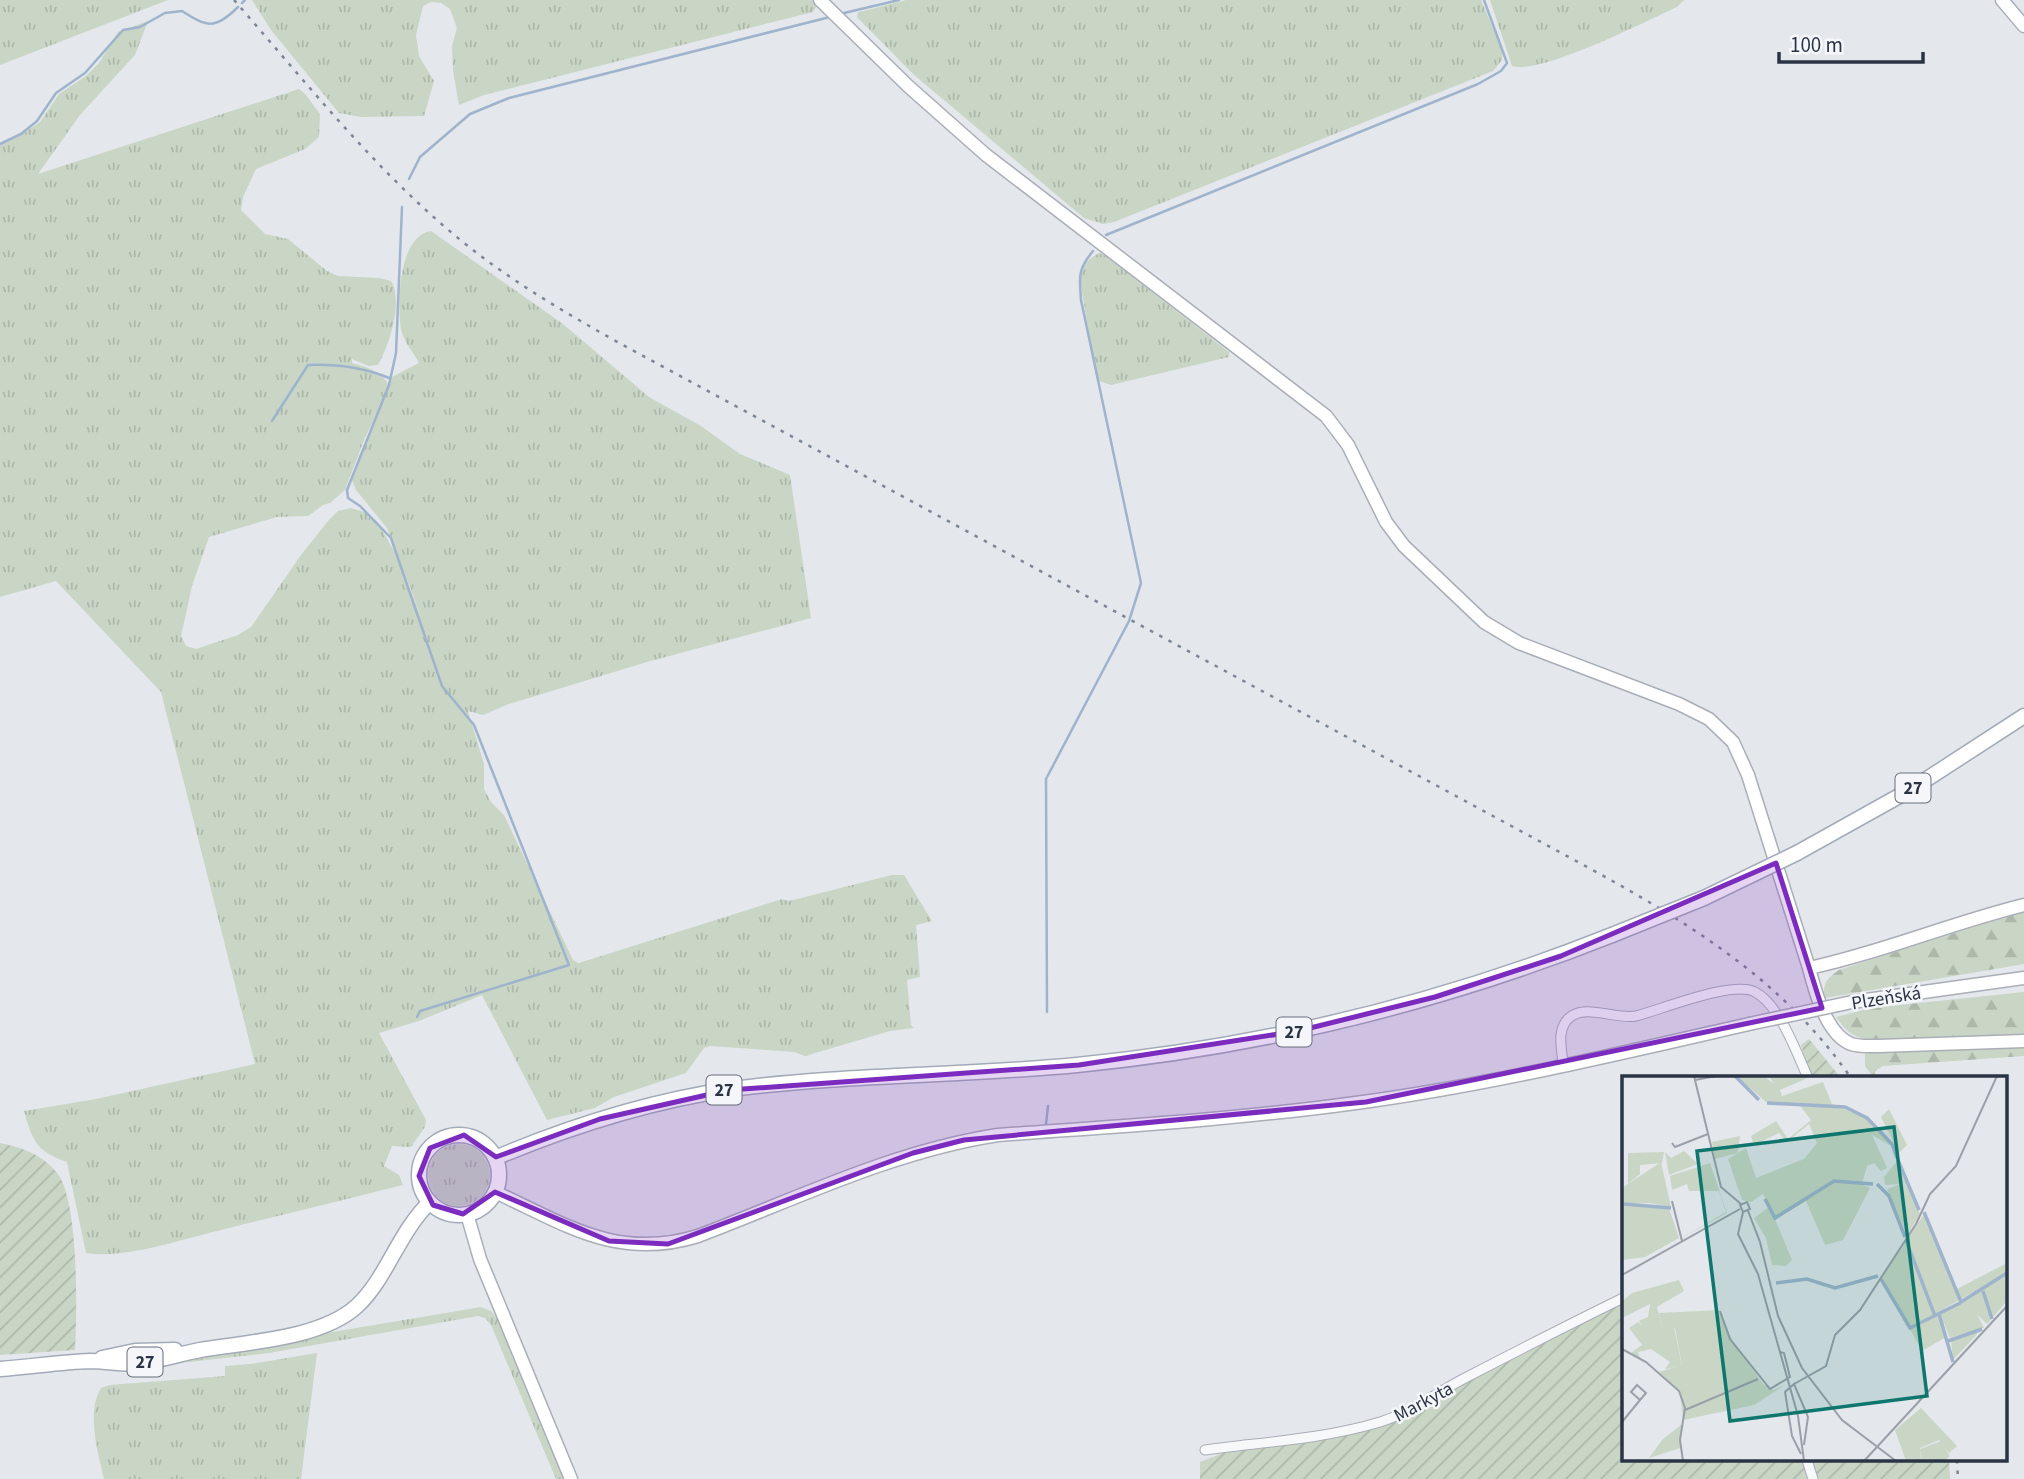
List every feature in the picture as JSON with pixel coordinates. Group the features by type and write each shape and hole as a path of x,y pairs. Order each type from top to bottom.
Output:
{"main road":[{"path":"820,0 908,86 986,155 1326,416 1348,445 1386,522 1404,546 1485,622 1519,643 1699,714 1709,719 1733,743 1748,775 1816,995 1829,1021 1846,1042 1879,1046 2024,1041"},
{"path":"2002,0 2024,26"},
{"name":"27","path":"495,1158 600,1119 661,1102 729,1090 790,1083 1079,1065 1156,1056 1251,1040 1344,1020 1445,993 1561,956 1704,898 1797,853 1919,785 2024,716"},
{"path":"1809,968 1873,953 1976,917 2024,905"},
{"name":"Plzeňská","path":"495,1192 597,1238 626,1245 655,1246 698,1236 913,1153 964,1140 998,1135 1193,1122 1306,1110 1422,1093 1852,1002 2024,978"},
{"path":"452,1136 468,1136 485,1145 495,1158 498,1177 495,1192 484,1206 467,1214 447,1213 430,1202 421,1188 419,1172 424,1157 435,1143 452,1136"},
{"name":"27","path":"0,1369 91,1361 135,1351 198,1350 292,1334 342,1317 370,1291 405,1231 430,1202"},
{"path":"467,1214 480,1259 572,1479"}],"street":[{"path":"1563,1064 1561,1032 1566,1020 1575,1014 1585,1012 1619,1017 1633,1016 1737,988 1762,996 1778,1017 1807,1076"},
{"name":"Markyta","path":"1205,1450 1332,1434 1388,1420 1423,1405 1459,1382 1622,1299"},
{"path":"1808,1462 1812,1479"}],"highlighted area":[{"path":"1776,863 1822,1008 1366,1102 964,1140 913,1153 668,1244 609,1241 495,1192 463,1214 433,1205 419,1176 430,1148 464,1135 496,1157 600,1119 729,1090 1079,1065 1298,1031 1435,997 1561,956"}],"green space":[{"path":"0,0 168,0 0,65"},
{"path":"252,0 813,0 816,7 813,12 484,95 459,105 452,46 457,28 450,9 441,3 431,2 423,6 416,35 419,56 434,81 424,116 361,117 339,113 271,30"},
{"path":"906,0 1481,0 1502,50 1502,60 1493,71 1114,222 1103,224 1084,218 913,74 857,17 858,12"},
{"path":"1490,0 1684,0 1677,7 1594,45 1546,63 1526,67 1512,66"},
{"path":"148,21 135,55 80,115 38,174 299,89 320,114 319,137 305,149 256,169 243,197 241,210 265,234 288,239 327,271 338,276 391,281 395,290 396,311 382,357 378,365 369,366 352,359 352,363 377,372 388,384 390,378 419,363 402,334 400,288 402,272 412,245 420,236 431,231 563,324 649,397 701,426 740,454 790,475 811,618 647,662 509,704 483,715 468,711 484,764 484,789 491,802 504,815 573,960 579,963 782,899 789,901 892,875 904,875 932,921 916,925 920,977 907,980 911,1025 914,1028 890,1031 805,1056 794,1052 710,1046 704,1048 686,1073 614,1097 595,1108 547,1120 482,995 419,1021 379,1033 426,1120 425,1127 411,1147 392,1146 384,1166 399,1175 403,1185 150,1248 117,1254 86,1253 67,1162 48,1154 37,1144 24,1111 96,1099 255,1064 161,692 56,581 0,597 0,145 40,122 59,94 86,76 99,63 118,32","holes":["380,407 352,480 356,490 387,528 423,621 395,553 376,520 351,508 338,511 328,521 251,627 238,635 196,649 186,646 181,636 192,586 209,537 277,517 308,516 330,503 345,490 364,440"]},
{"path":"1099,253 1229,352 1229,357 1111,385 1099,381 1080,280 1086,264"},
{"path":"2024,911 2024,964 1825,998 1826,982 1839,970"},
{"path":"2024,992 2024,1035 1881,1042 1855,1036 1836,1017 1871,1008"},
{"path":"1809,1039 1839,1076 1810,1076 1801,1045"},
{"path":"2024,1045 2024,1056 1883,1066 1875,1071 1874,1076 1865,1066 1865,1053"},
{"path":"0,1143 38,1157 57,1173 64,1187 73,1231 75,1258 75,1350 0,1355"},
{"path":"453,1144 465,1144 481,1153 488,1163 488,1187 481,1197 465,1206 453,1206 442,1201 433,1192 428,1181 428,1169 433,1158 442,1149"},
{"path":"1622,1299 1622,1462 1949,1462 1950,1479 1200,1479 1200,1462 1246,1444 1379,1423"},
{"path":"481,1307 491,1311 500,1322 565,1479 556,1479 491,1325 485,1318 478,1316 269,1353 162,1365 185,1357"},
{"path":"317,1353 301,1479 104,1479 96,1445 94,1420 94,1409 101,1388 110,1385 225,1376 225,1366"}],"waterway":[{"path":"242,3 245,0"},
{"path":"844,13 899,0"},
{"path":"1106,235 1478,84 1501,71 1507,63 1484,0"},
{"path":"0,144 21,134 37,121 56,93 85,73 123,30 140,27 165,13 182,11 205,23 217,23 238,7"},
{"path":"409,179 420,157 470,114 509,98 830,17"},
{"path":"402,207 396,353 389,385 347,490 348,498 360,506 391,538 442,686 474,725 569,965 420,1011 417,1017"},
{"path":"1047,1012 1046,779 1129,621 1141,583 1081,300 1081,273 1093,251"},
{"path":"272,421 308,365 349,367 389,378"},
{"path":"1046,1124 1048,1106"}],"railway":[{"path":"234,0 339,121 394,179 452,233 513,279 621,344 1664,911 1699,933 1766,984 1825,1043 1850,1076"},
{"path":"1957,1462 1958,1479"}]}
